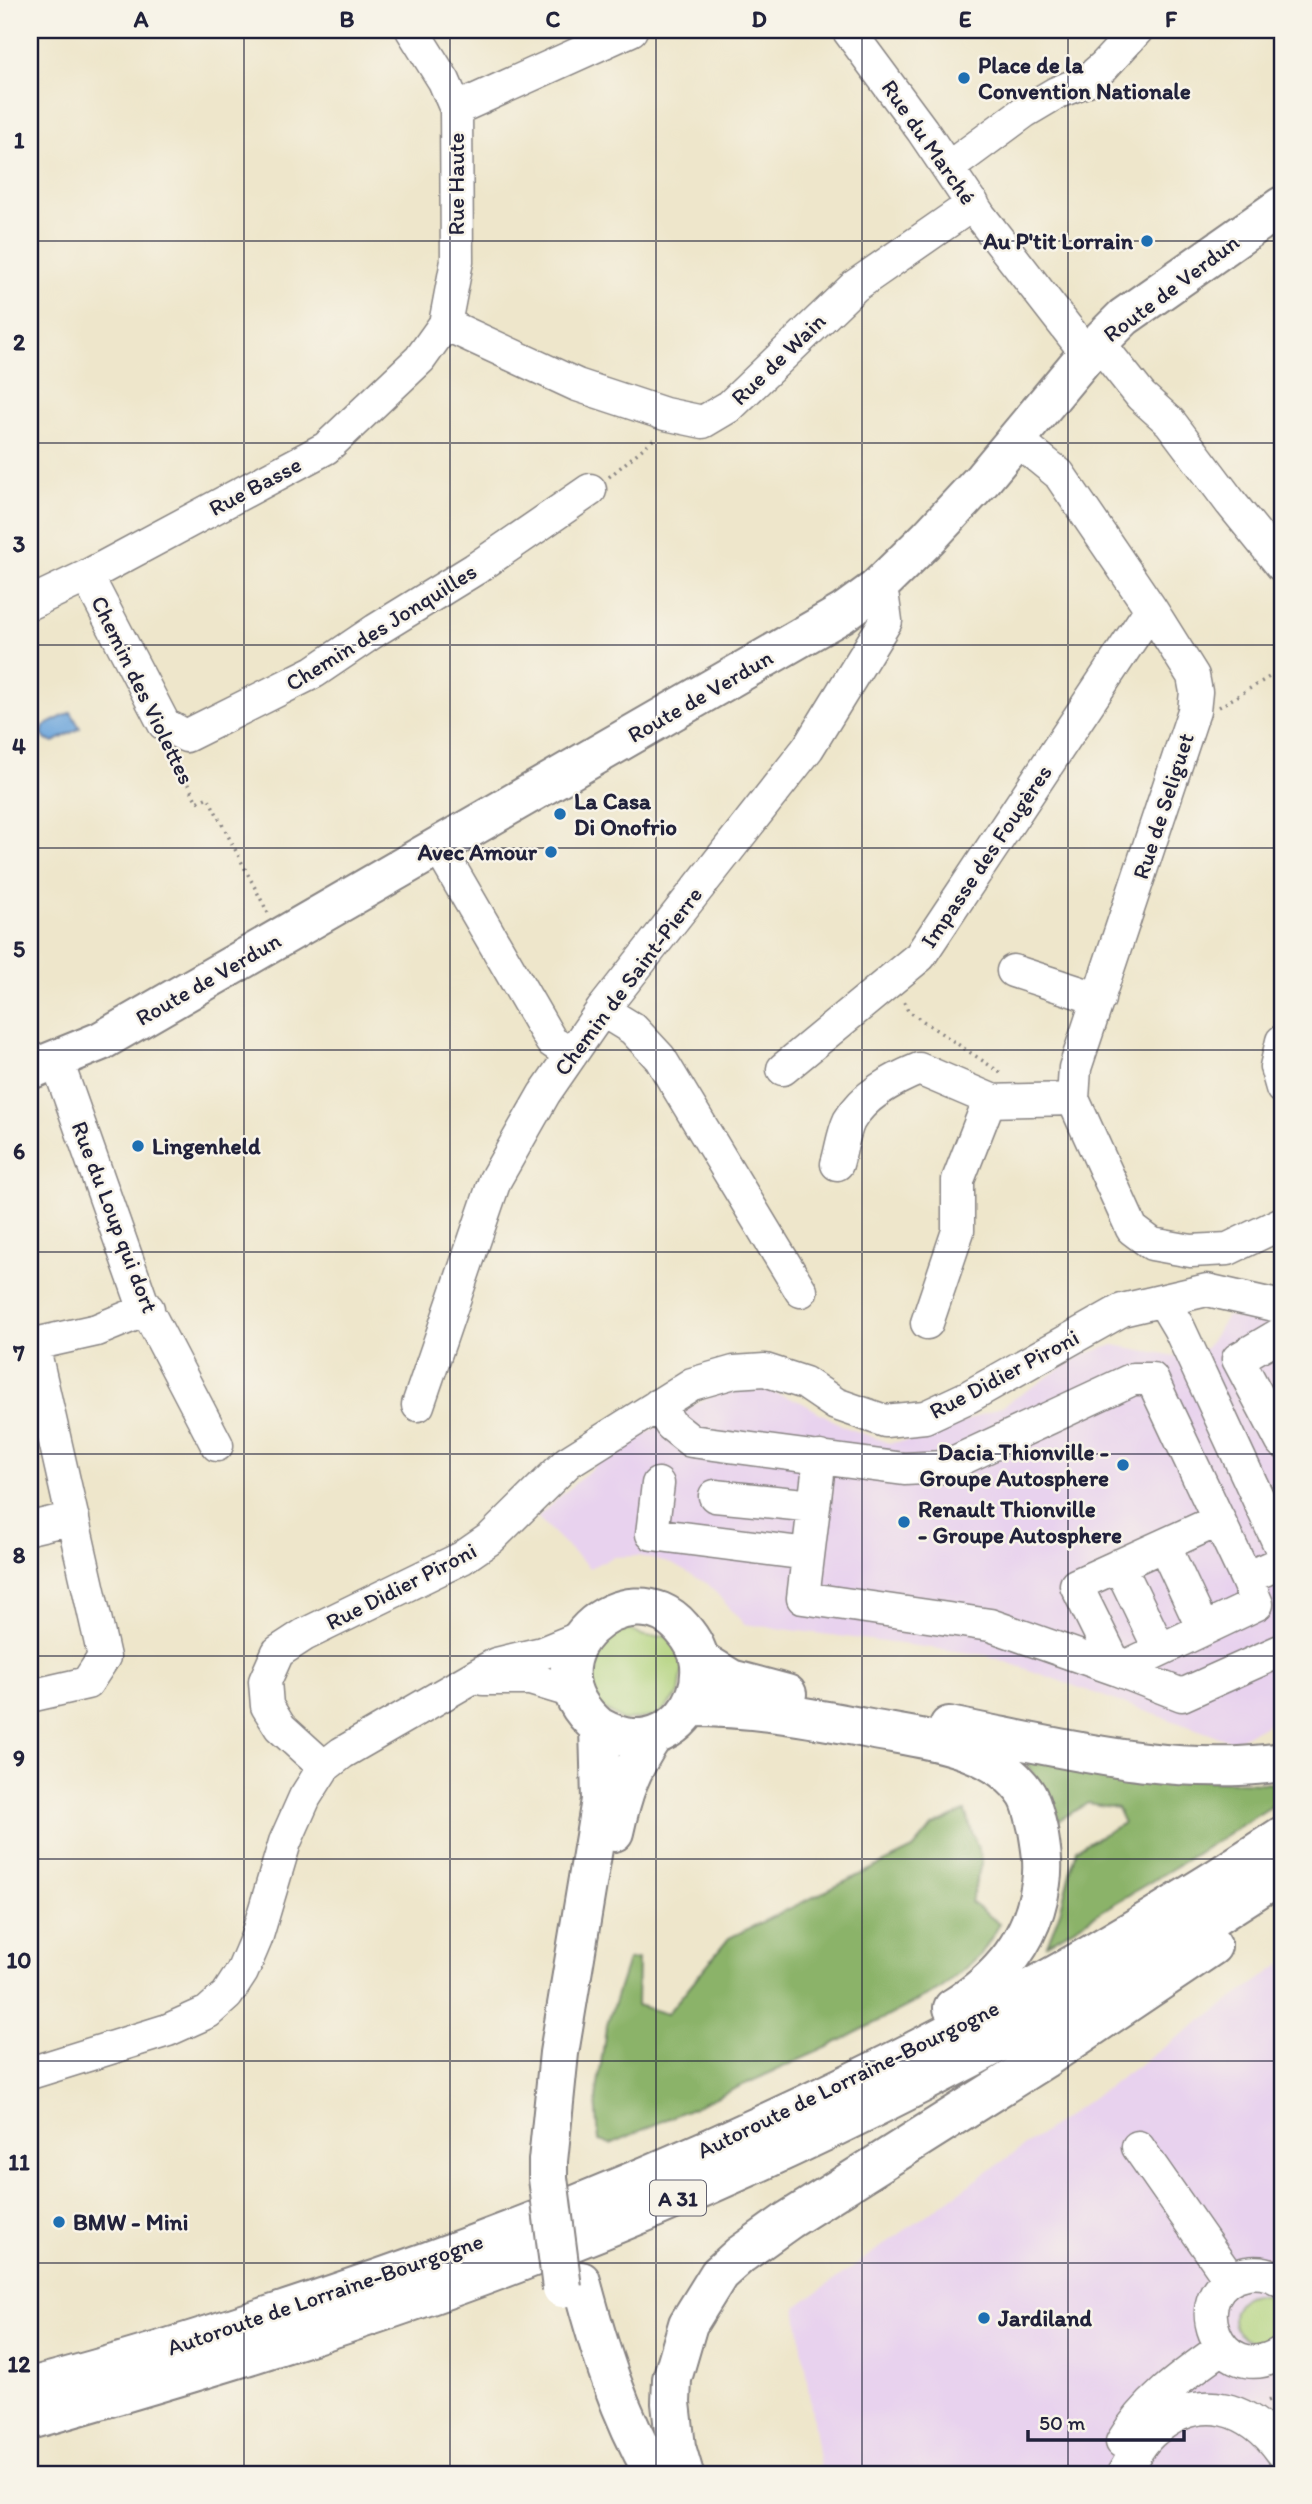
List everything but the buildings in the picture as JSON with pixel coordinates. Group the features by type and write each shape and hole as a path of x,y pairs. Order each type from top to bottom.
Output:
{"main road":[{"name":"Route de Verdun","path":"43,1066 101,1041 831,620 876,589 929,537 1017,440 1093,348 1124,317 1282,206"},
{"path":"637,1608 659,1612 678,1623 692,1639 700,1660 700,1684 691,1707 681,1720 668,1730 653,1736 634,1738 616,1735 599,1727 579,1706 573,1692 571,1664 581,1636 596,1621 616,1611 637,1608"},
{"path":"700,1660 731,1679 768,1691 1093,1754 1155,1763 1224,1767 1282,1762"},
{"path":"691,1707 735,1707 806,1716 950,1745 979,1755 1004,1772 1027,1795 1040,1842 1043,1874 1034,1914 1014,1953 983,1989 889,2050 849,2083"},
{"path":"599,1727 601,1800 559,2053 559,2159 577,2261 572,2285 591,2383 608,2428 631,2474"},
{"path":"559,2159 614,1830 622,1795 633,1767 653,1736"},
{"name":"Autoroute de Lorraine-Bourgogne","path":"30,2387 249,2322 394,2274 521,2227 712,2148 849,2083 1014,1997 1142,1925 1282,1836"},
{"name":"Autoroute de Lorraine-Bourgogne","path":"30,2420 200,2371 350,2322 538,2255 722,2179 954,2066 1035,2022 1183,1937 1282,1873"},
{"path":"684,2474 676,2447 671,2403 672,2379 688,2324 719,2274 740,2255 789,2220 1044,2059 1282,1897"},
{"path":"572,2285 637,2444 654,2474"}],"street":[{"path":"412,30 444,81 456,108"},
{"name":"Rue Haute","path":"445,324 457,261 456,108 631,30"},
{"name":"Rue du Marché","path":"848,30 882,67 973,204 1093,348 1170,422 1282,566"},
{"path":"948,168 1024,112 1056,93 1087,80 1104,66 1137,30"},
{"name":"Rue de Wain","path":"445,324 577,386 666,414 703,422 730,406 855,286 973,204"},
{"name":"Rue Basse","path":"30,603 87,576 327,448 420,359 445,324"},
{"name":"Rue de Seliguet","path":"1017,440 1059,474 1151,609 1193,676 1196,692 1194,711 1075,1068 1073,1099 1132,1229 1152,1244 1191,1251 1228,1249 1282,1223"},
{"name":"Chemin des Jonquilles","path":"164,724 186,736 314,672 475,569 590,490"},
{"name":"Chemin des Violettes","path":"87,576 164,724"},
{"name":"Chemin de Saint-Pierre","path":"418,1405 495,1180 544,1094 602,1010 808,748 886,621 883,599 876,589"},
{"name":"Impasse des Fougères","path":"783,1069 920,956 1151,609"},
{"path":"438,846 551,1041 571,1055"},
{"path":"1013,971 1100,999"},
{"path":"602,1010 632,1029 660,1058 801,1291"},
{"path":"1282,1041 1276,1067 1282,1088"},
{"name":"Rue du Loup qui dort","path":"43,1066 141,1299 217,1445"},
{"path":"836,1164 849,1122 864,1103 891,1080 919,1069 1003,1090 1073,1099"},
{"path":"927,1322 958,1231 958,1180 989,1101 1003,1090"},
{"name":"Rue Didier Pironi","path":"324,1767 280,1727 267,1706 265,1681 278,1652 304,1635 480,1547 568,1462 692,1384 734,1372 765,1370 805,1383 836,1404 884,1421 925,1417 968,1397 1122,1310 1207,1290 1282,1307"},
{"path":"1164,1301 1281,1548 1246,1577"},
{"path":"30,1696 87,1683 104,1657 31,1345 97,1331 148,1309"},
{"path":"1282,1333 1238,1359 1282,1442"},
{"path":"658,1405 671,1425 691,1441 904,1469 944,1467 1133,1379 1152,1379 1257,1604 1118,1670"},
{"path":"820,1457 803,1598 990,1625 1182,1695 1280,1651"},
{"path":"658,1484 652,1534 808,1554"},
{"path":"715,1496 814,1506"},
{"path":"30,1528 73,1518"},
{"path":"1118,1670 1076,1585 1219,1520"},
{"path":"1164,1545 1203,1629"},
{"path":"1119,1565 1160,1650"},
{"path":"30,2073 169,2030 208,2012 228,1995 242,1972 256,1939 285,1842 305,1797 324,1767 496,1664 542,1653 581,1636"},
{"path":"471,1679 530,1679 573,1692"},
{"path":"1138,2147 1230,2279"},
{"path":"1279,2365 1246,2361 1222,2348 1211,2325 1210,2312 1213,2299 1230,2279 1254,2272 1267,2273 1282,2281"},
{"path":"1108,2474 1128,2432 1150,2406 1173,2383 1222,2348"},
{"path":"1123,2474 1145,2440 1156,2429 1185,2413 1201,2409 1221,2407 1244,2415 1265,2432 1282,2452"}],"path":[{"path":"590,490 656,436 666,414"},
{"path":"1194,711 1214,710 1281,670 1282,672"},
{"name":"Chemin des Violettes","path":"164,724 166,741 197,802 208,797 281,937"},
{"path":"892,979 908,1011 1003,1090"}],"shaded area":[{"path":"1227,1316 1282,1327 1282,1716 1233,1742 986,1655 744,1624 708,1584 672,1564 639,1556 613,1557 589,1568 537,1517 598,1463 691,1406 726,1390 766,1390 801,1402 845,1427 889,1443 921,1439 1003,1406 1082,1355 1114,1345 1176,1356 1206,1348"},
{"path":"1282,1964 1282,2474 821,2474 796,2307"}],"green space":[{"path":"622,1623 642,1635 666,1635 677,1648 683,1665 679,1694 657,1716 623,1721 591,1700 586,1655"},
{"path":"1023,1757 1170,1778 1279,1784 1280,1801 1047,1944 1060,1912 1076,1849 1124,1823 1117,1808 1088,1803 1059,1820"},
{"path":"965,1811 982,1860 971,1902 1000,1924 981,1954 941,1989 830,2046 611,2144 599,2141 596,2099 606,2028 628,1960 638,1959 637,2005 667,2014 729,1938 913,1849 933,1826"},
{"path":"1257,2294 1274,2301 1281,2318 1274,2335 1257,2342 1240,2335 1233,2318 1240,2301"}],"water":[{"path":"71,712 80,728 54,742 46,740 42,734 44,726"}],"place":[{"name":"Place de la Convention Nationale","path":"964,78"},
{"name":"Au P'tit Lorrain","path":"1147,241"},
{"name":"La Casa Di Onofrio","path":"560,814"},
{"name":"Avec Amour","path":"551,852"},
{"name":"Lingenheld","path":"138,1146"},
{"name":"Dacia Thionville - Groupe Autosphere","path":"1123,1465"},
{"name":"Renault Thionville - Groupe Autosphere","path":"904,1522"},
{"name":"BMW - Mini","path":"59,2222"},
{"name":"Jardiland","path":"984,2318"}]}
